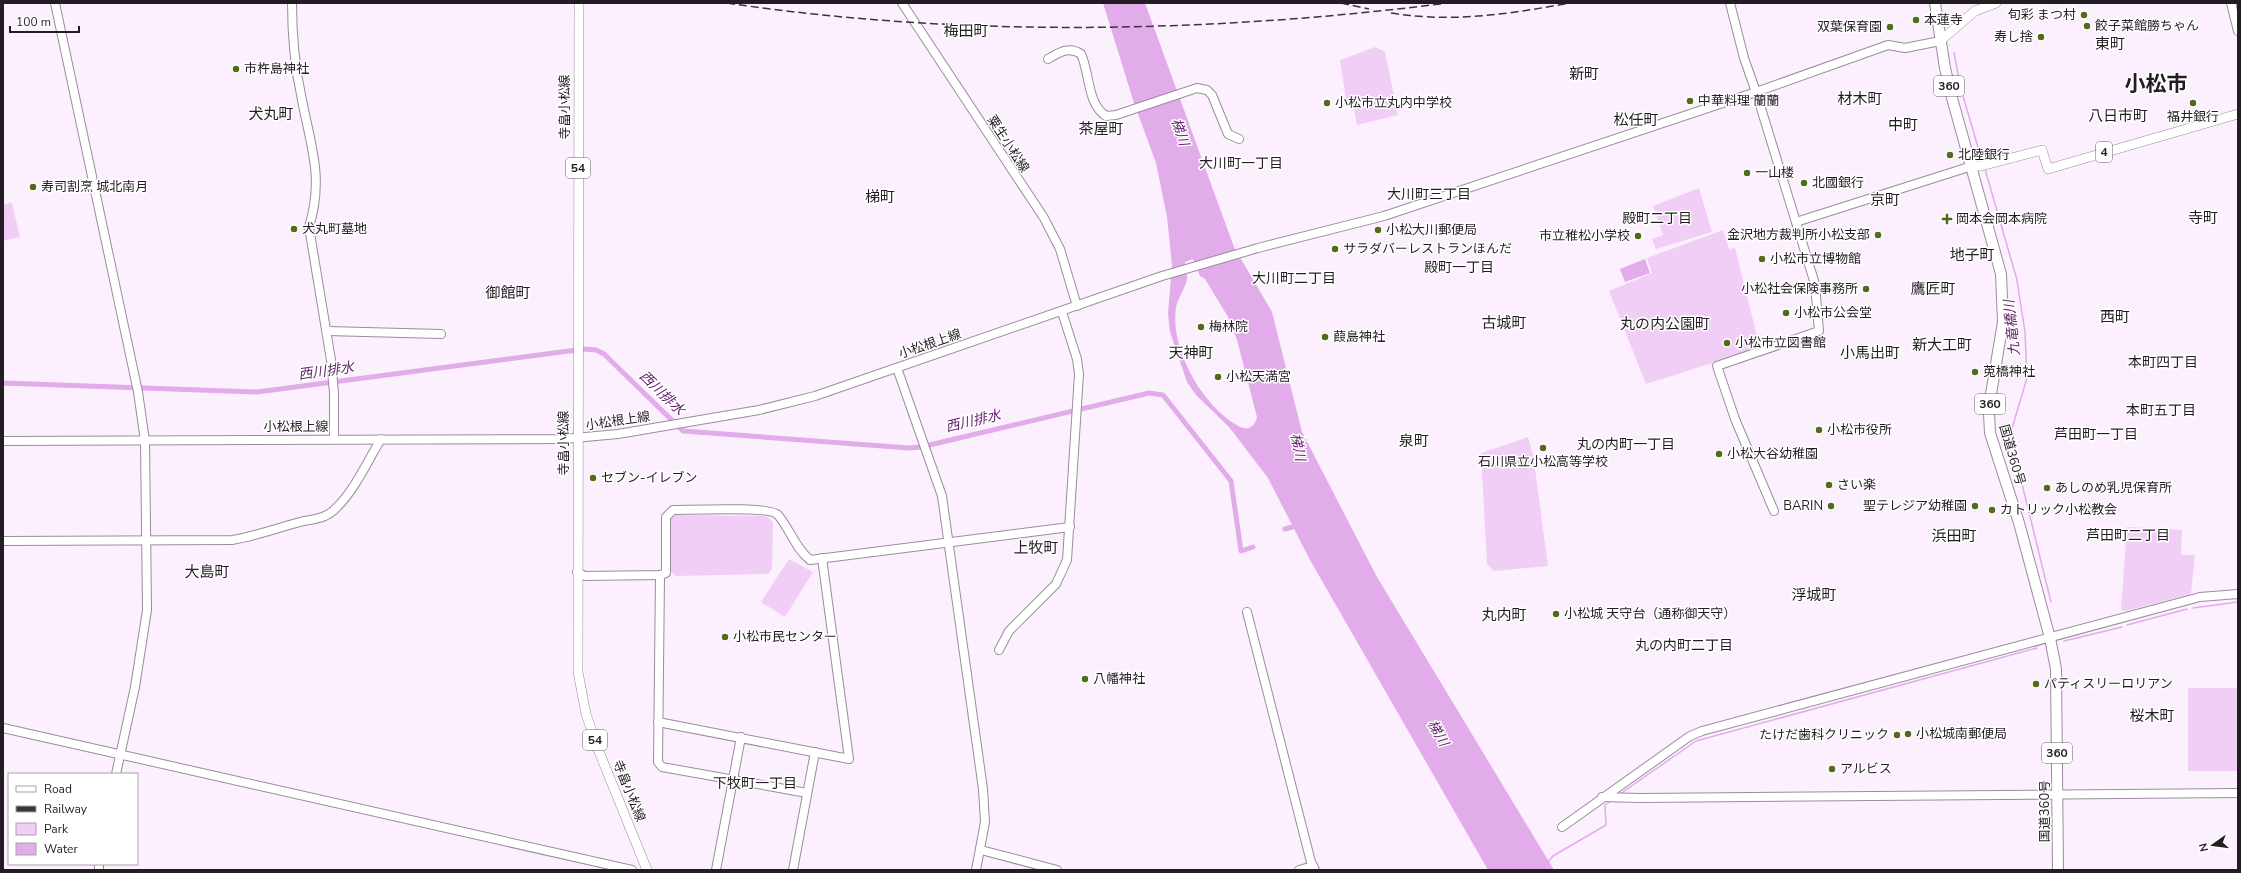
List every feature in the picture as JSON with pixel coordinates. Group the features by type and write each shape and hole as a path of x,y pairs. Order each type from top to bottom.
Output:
{"highway":[{"name":"国道360号","path":"1935,3 1940,40 1954,105 1977,166 2000,269 2004,322 1989,413 1990,433 2019,523 2050,638 2057,683 2058,870"}],"main road":[{"name":"寺畠小松線","path":"579,3 577,438 578,672 586,714 647,870"},
{"path":"1940,40 1975,11 1996,3"},
{"name":"4","path":"1977,166 1999,162 2042,150 2048,169 2238,114"}],"street":[{"path":"55,3 138,392 145,441 145,627 135,688 116,773"},
{"path":"292,3 296,61 317,172 312,217 309,226 331,360 334,393 334,439"},
{"name":"粟生小松線","path":"902,3 1044,218 1060,249 1077,306"},
{"path":"1730,3 1744,58 1756,92 1815,284 1819,330 1717,366 1735,419 1774,511"},
{"path":"2231,3 2238,31"},
{"name":"小松根上線","path":"3,441 577,438 618,434 759,410 797,400 897,368 1062,312 1162,276 1258,248 1384,216 1756,92 1888,45 1905,48 1940,40"},
{"path":"1048,59 1061,51 1070,49 1081,54 1085,63 1095,106 1099,112 1106,116 1116,115 1194,89 1207,90 1212,95 1228,134 1239,138"},
{"path":"1796,222 1977,166"},
{"path":"999,650 1009,631 1056,584 1067,560 1079,374 1077,359 1062,312"},
{"path":"327,331 441,334"},
{"path":"897,368 942,496 950,543 983,789 985,822 981,850 976,870"},
{"path":"3,540 232,540 256,536 301,522 322,518 336,510 347,495 381,439"},
{"path":"577,572 585,576 660,575 666,572 666,517 673,510 738,510 769,511 777,513 803,554 810,560 1070,527"},
{"path":"658,722 850,758 822,558"},
{"path":"660,575 658,762 662,767 807,793"},
{"path":"1562,827 1690,736 1702,731 2200,597 2238,594"},
{"path":"1246,612 1314,868 1299,870"},
{"path":"3,728 632,870"},
{"path":"716,870 741,737"},
{"path":"793,870 815,752"},
{"path":"1606,797 2238,793"},
{"path":"981,850 1057,870"}],"green space":[{"path":"1375,47 1385,52 1398,115 1357,125 1353,105 1347,106 1340,60"},
{"path":"1699,188 1712,232 1656,249 1652,239 1663,235 1653,206"},
{"path":"12,203 20,237 3,241 3,204"},
{"path":"1723,230 1729,249 1735,248 1760,348 1646,384 1609,291 1652,273 1647,258"},
{"path":"1528,437 1533,454 1548,566 1494,571 1487,564 1481,453"},
{"path":"675,515 766,516 773,522 772,569 768,574 675,576 669,569 670,520"},
{"path":"2127,527 2182,530 2181,555 2195,555 2191,594 2125,611 2121,610"},
{"path":"789,559 813,572 785,617 761,602"},
{"path":"2188,688 2238,688 2238,771 2188,771"}],"water":[{"name":"梯川","path":"1103,3 1145,3 1234,247 1272,312 1302,432 1377,577 1554,870 1488,870 1310,560 1268,478 1229,427 1196,395 1187,382 1170,332 1168,314 1172,265 1167,217 1156,163 1134,103","holes":["1193,259 1200,276 1205,279 1228,317 1237,340 1257,417 1254,425 1249,428 1242,428 1222,415 1200,389 1190,373 1183,357 1175,324 1177,304 1187,279 1185,262"]},
{"path":"1645,259 1650,273 1625,282 1620,269"}],"waterway":[{"name":"九竜橋川","path":"1954,53 1961,89 1982,161"},
{"name":"九竜橋川","path":"1985,169 2017,280 2025,332 2027,378 2010,435 2051,602"},
{"name":"西川排水","path":"3,383 257,392 584,349 596,350 604,354 683,431 909,448 921,447 1149,393 1163,395 1231,481 1241,551 1253,547"},
{"name":"西川排水","path":"1285,529 1299,525"},
{"path":"2193,608 2238,602"},
{"path":"2127,625 2187,609"},
{"path":"2064,641 2122,627"},
{"path":"1620,794 1696,741 2037,648"},
{"path":"1548,862 1553,856 1606,825 1605,805 1611,801"}],"railway":[{"path":"727,3 816,14 906,22 997,26 1088,27 1269,21 1448,3"},
{"path":"1341,3 1369,9"},
{"path":"1391,13 1437,17 1481,16 1525,11 1570,3"}],"place":[{"name":"旬彩 まつ村","path":"2084,15"},
{"name":"本蓮寺","path":"1916,20"},
{"name":"餃子菜館勝ちゃん","path":"2087,26"},
{"name":"双葉保育園","path":"1890,27"},
{"name":"寿し捨","path":"2041,37"},
{"name":"市杵島神社","path":"236,69"},
{"name":"中華料理 蘭蘭","path":"1690,101"},
{"name":"小松市立丸内中学校","path":"1327,103"},
{"name":"福井銀行","path":"2193,103"},
{"name":"北陸銀行","path":"1950,155"},
{"name":"一山楼","path":"1747,173"},
{"name":"北國銀行","path":"1804,183"},
{"name":"寿司割烹 城北南月","path":"33,187"},
{"name":"岡本会岡本病院","path":"1947,219"},
{"name":"犬丸町墓地","path":"294,229"},
{"name":"小松大川郵便局","path":"1378,230"},
{"name":"金沢地方裁判所小松支部","path":"1878,235"},
{"name":"市立稚松小学校","path":"1638,236"},
{"name":"サラダバーレストランほんだ","path":"1335,249"},
{"name":"小松市立博物館","path":"1762,259"},
{"name":"小松社会保険事務所","path":"1866,289"},
{"name":"小松市公会堂","path":"1786,313"},
{"name":"梅林院","path":"1201,327"},
{"name":"葭島神社","path":"1325,337"},
{"name":"小松市立図書館","path":"1727,343"},
{"name":"莵橋神社","path":"1975,372"},
{"name":"小松天満宮","path":"1218,377"},
{"name":"小松市役所","path":"1819,430"},
{"name":"石川県立小松高等学校","path":"1543,448"},
{"name":"小松大谷幼稚園","path":"1719,454"},
{"name":"セブン-イレブン","path":"593,478"},
{"name":"さい楽","path":"1829,485"},
{"name":"あしのめ乳児保育所","path":"2047,488"},
{"name":"BARIN","path":"1831,506"},
{"name":"聖テレジア幼稚園","path":"1975,506"},
{"name":"カトリック小松教会","path":"1992,510"},
{"name":"小松城 天守台（通称御天守）","path":"1556,614"},
{"name":"小松市民センター","path":"725,637"},
{"name":"八幡神社","path":"1085,679"},
{"name":"パティスリーロリアン","path":"2036,684"},
{"name":"小松城南郵便局","path":"1908,734"},
{"name":"たけだ歯科クリニック","path":"1897,735"},
{"name":"アルビス","path":"1832,769"}],"district":[{"name":"梅田町","path":"966,31"},
{"name":"東町","path":"2110,44"},
{"name":"新町","path":"1584,74"},
{"name":"小松市","path":"2156,84"},
{"name":"材木町","path":"1860,99"},
{"name":"犬丸町","path":"271,114"},
{"name":"八日市町","path":"2118,116"},
{"name":"松任町","path":"1636,120"},
{"name":"中町","path":"1903,125"},
{"name":"茶屋町","path":"1101,129"},
{"name":"大川町一丁目","path":"1241,163"},
{"name":"大川町三丁目","path":"1429,194"},
{"name":"梯町","path":"880,197"},
{"name":"京町","path":"1885,200"},
{"name":"殿町二丁目","path":"1657,218"},
{"name":"寺町","path":"2203,218"},
{"name":"地子町","path":"1972,255"},
{"name":"殿町一丁目","path":"1459,267"},
{"name":"大川町二丁目","path":"1294,278"},
{"name":"鷹匠町","path":"1933,289"},
{"name":"御館町","path":"508,293"},
{"name":"西町","path":"2115,317"},
{"name":"古城町","path":"1504,323"},
{"name":"丸の内公園町","path":"1665,324"},
{"name":"新大工町","path":"1942,345"},
{"name":"天神町","path":"1191,353"},
{"name":"小馬出町","path":"1870,353"},
{"name":"本町四丁目","path":"2163,362"},
{"name":"本町五丁目","path":"2161,410"},
{"name":"芦田町一丁目","path":"2096,434"},
{"name":"泉町","path":"1414,441"},
{"name":"丸の内町一丁目","path":"1626,444"},
{"name":"芦田町二丁目","path":"2128,535"},
{"name":"浜田町","path":"1954,536"},
{"name":"上牧町","path":"1036,548"},
{"name":"大島町","path":"207,572"},
{"name":"浮城町","path":"1814,595"},
{"name":"丸内町","path":"1504,615"},
{"name":"丸の内町二丁目","path":"1684,645"},
{"name":"桜木町","path":"2152,716"},
{"name":"下牧町一丁目","path":"755,783"}]}
